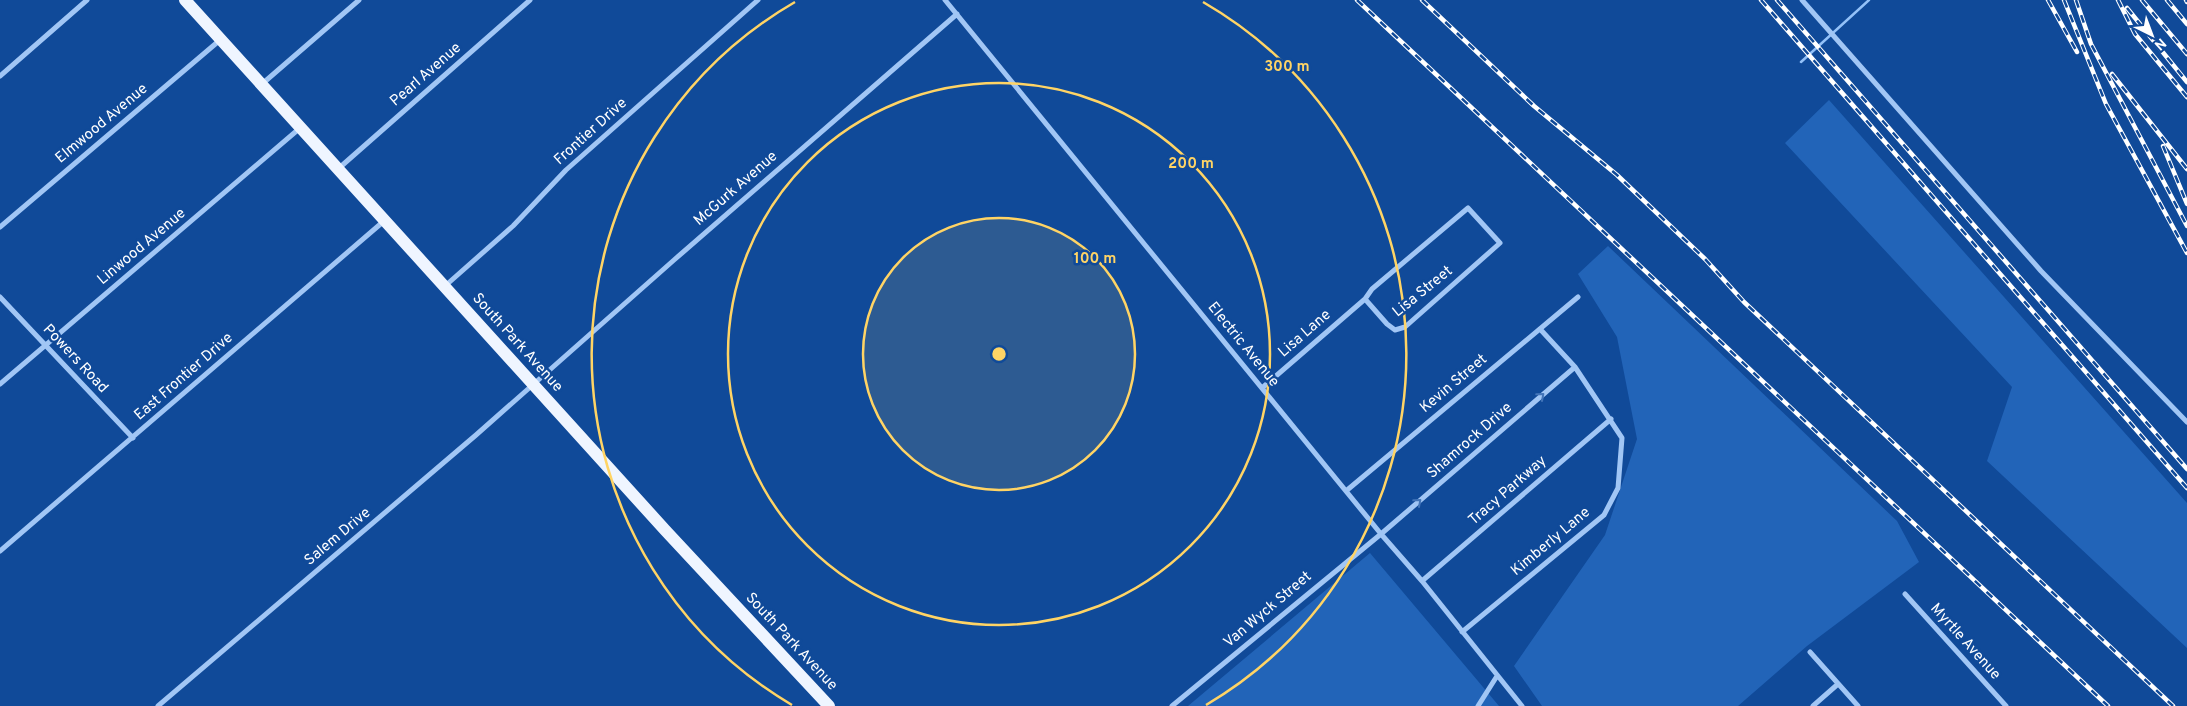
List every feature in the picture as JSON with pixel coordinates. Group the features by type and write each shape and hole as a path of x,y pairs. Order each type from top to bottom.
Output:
{"main road":[{"name":"South Park Avenue","path":"188,1 220,40 532,384 829,706"}],"street":[{"path":"0,76 87,0"},
{"path":"261,85 359,0"},
{"name":"Pearl Avenue","path":"338,169 530,0"},
{"name":"Frontier Drive","path":"444,287 513,226 566,170 758,0"},
{"name":"Electric Avenue","path":"945,0 1381,534 1422,581 1522,706"},
{"path":"1802,0 2040,271 2187,422"},
{"name":"McGurk Avenue","path":"532,384 958,14"},
{"name":"Elmwood Avenue","path":"0,227 220,40"},
{"name":"Linwood Avenue","path":"0,384 300,128"},
{"name":"Lisa Street","path":"1468,208 1500,243 1405,327 1395,330 1386,324 1365,299 1372,289 1468,208"},
{"name":"East Frontier Drive","path":"0,551 384,220"},
{"name":"Powers Road","path":"0,297 133,438"},
{"name":"Kevin Street","path":"1346,491 1578,297"},
{"name":"Lisa Lane","path":"1262,388 1365,299"},
{"name":"Kimberly Lane","path":"1462,632 1604,515 1618,488 1622,438 1575,367 1540,329"},
{"name":"Shamrock Drive","path":"1381,534 1575,367"},
{"name":"Salem Drive","path":"158,706 476,435 532,384"},
{"name":"Tracy Parkway","path":"1422,581 1611,419"},
{"name":"Van Wyck Street","path":"1172,706 1381,534"},
{"name":"Myrtle Avenue","path":"1905,594 2006,706"},
{"path":"1810,652 1858,706"},
{"path":"1478,706 1497,676"},
{"path":"1813,706 1838,684"}],"shaded area":[{"path":"1829,100 2187,503 2187,648 1987,461 2012,387 1785,143"},
{"path":"1608,246 1897,521 1919,562 1807,646 1738,706 1542,706 1514,666 1605,535 1637,439 1617,337 1578,274"},
{"path":"1370,553 1499,706 1188,706"}],"waterway":[{"path":"1801,62 1869,0"}],"railway":[{"path":"1357,0 2108,706"},
{"path":"1422,0 1534,106 1617,175 1705,259 1744,302 2173,706"},
{"path":"1761,0 2187,488"},
{"path":"1777,0 2187,469"},
{"path":"2048,0 2077,52"},
{"path":"2064,0 2106,104 2187,253"},
{"path":"2076,0 2091,44 2187,226"},
{"path":"2118,0 2135,34 2187,97"},
{"path":"2142,0 2187,54"},
{"path":"2167,0 2187,24"},
{"path":"2127,8 2187,82"},
{"path":"2112,74 2187,169"},
{"path":"2163,146 2187,204"}]}
